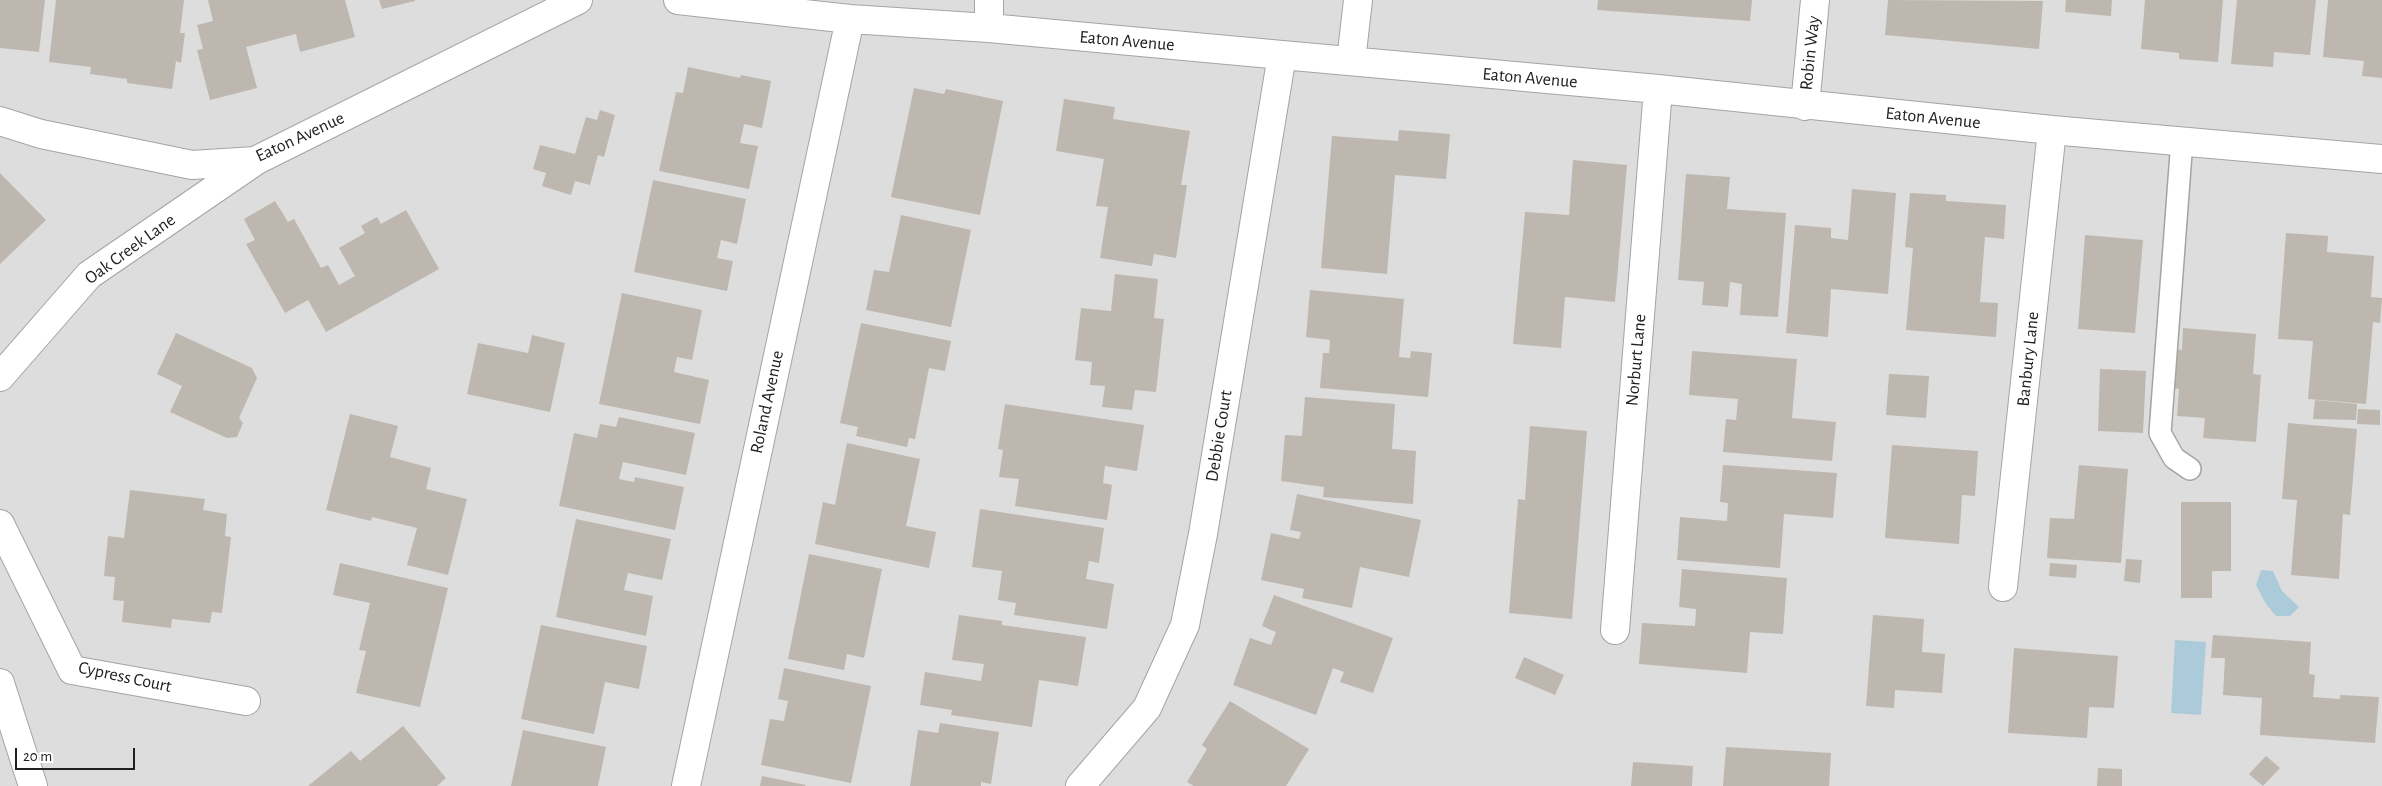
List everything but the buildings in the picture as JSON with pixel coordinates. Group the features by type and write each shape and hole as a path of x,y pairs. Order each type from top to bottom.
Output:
{"street":[{"name":"Eaton Avenue","path":"0,120 41,134 192,165 255,161 578,0"},
{"name":"Eaton Avenue","path":"678,0 850,19 989,28 1658,89 1805,106 2052,130 2382,158"},
{"path":"988,0 989,28"},
{"path":"1351,61 1358,0"},
{"name":"Robin Way","path":"1805,106 1816,0"},
{"name":"Roland Avenue","path":"686,786 850,19"},
{"name":"Debbie Court","path":"1080,786 1147,708 1185,624 1203,534 1282,55"},
{"name":"Norburt Lane","path":"1614,630 1658,89"},
{"name":"Banbury Lane","path":"2003,587 2052,130"},
{"name":"Oak Creek Lane","path":"0,377 89,275 255,161"},
{"name":"Cypress Court","path":"0,524 72,670 246,702"},
{"path":"0,683 33,786"}],"lane":[{"path":"2182,140 2160,433 2174,458 2190,469"}],"shaded area":[{"path":"0,0 2382,0 2382,786 0,786"}],"water":[{"path":"2261,570 2273,571 2282,591 2299,607 2290,616 2276,616 2266,604 2256,585"},
{"path":"2175,640 2206,642 2201,715 2171,713"}]}
